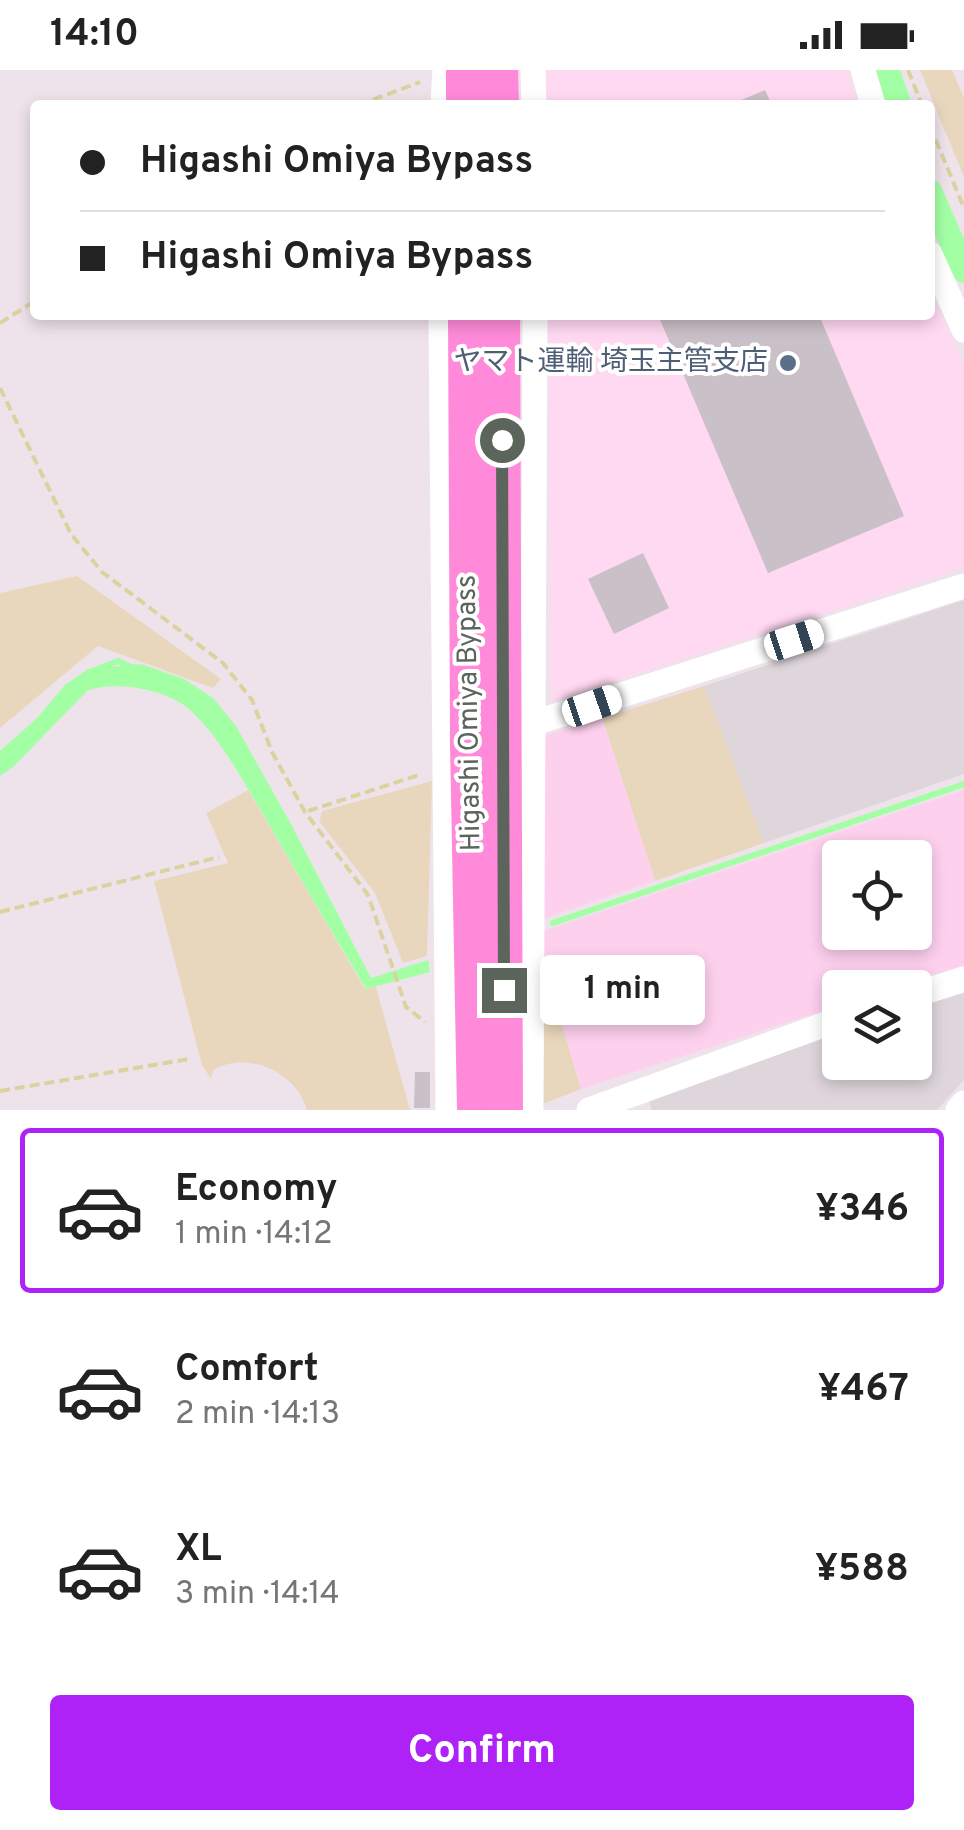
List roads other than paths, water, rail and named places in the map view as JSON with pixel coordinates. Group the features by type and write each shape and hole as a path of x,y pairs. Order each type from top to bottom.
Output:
{"highway":[{"path":"499,70 500,100"},
{"path":"452,71 463,100"},
{"name":"Higashi Omiya Bypass","path":"467,320 476,1110"},
{"name":"Higashi Omiya Bypass","path":"501,331 504,1110"}],"street":[{"path":"533,70 534,100"},
{"path":"863,70 872,100"},
{"path":"445,100 452,71"},
{"path":"935,265 964,330"},
{"path":"441,320 448,1110"},
{"path":"531,1110 535,320"},
{"path":"501,331 536,380"},
{"path":"502,470 536,447"},
{"path":"534,723 964,586"},
{"path":"932,989 964,979"},
{"path":"589,1110 822,1026"},
{"path":"958,1110 964,1104"}],"waterway":[{"path":"887,70 897,100"},
{"path":"935,203 964,270"},
{"path":"90,672 118,661 134,668"},
{"path":"553,923 964,784"}],"place":[{"name":"ヤマト運輸 埼玉主管支店","path":"788,363"}]}
